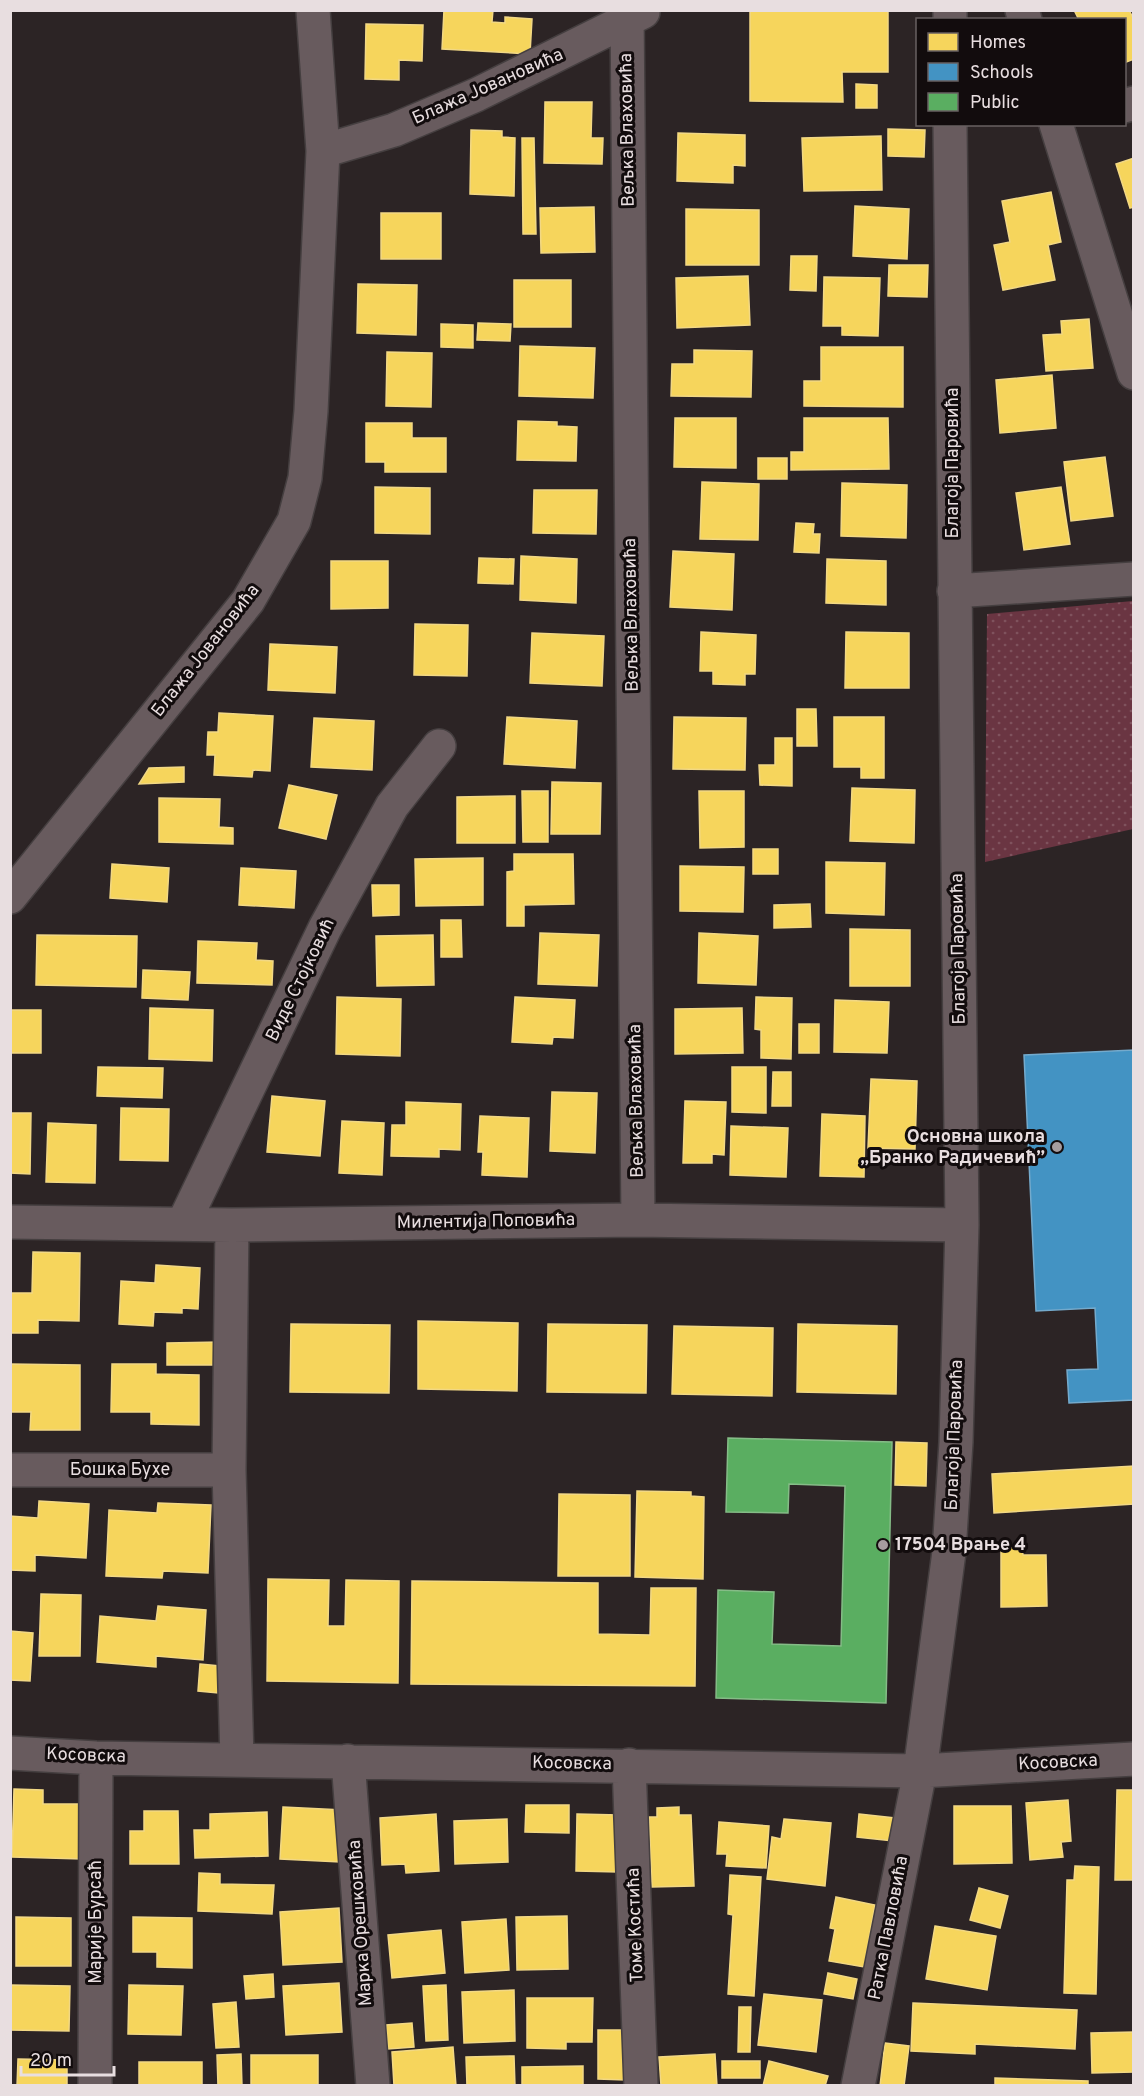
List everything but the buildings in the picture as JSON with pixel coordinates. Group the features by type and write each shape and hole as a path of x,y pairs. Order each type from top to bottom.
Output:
{"street":[{"name":"Блажа Јовановића","path":"10,897 248,601 294,520 305,478 311,411 323,151 313,10"},
{"name":"Блажа Јовановића","path":"323,151 404,125 476,95 633,14"},
{"name":"Вељка Влаховића","path":"633,14 638,1220"},
{"name":"Благоја Паровића","path":"920,1771 950,1552 956,1442 962,1225 951,126"},
{"path":"1060,126 1134,373"},
{"path":"954,591 1134,579"},
{"name":"Виде Стојковић","path":"183,1224 325,928 392,806 439,746"},
{"name":"Милентија Поповића","path":"10,1222 232,1225 638,1220 962,1225"},
{"path":"232,1225 229,1470 237,1759"},
{"name":"Бошка Бухе","path":"10,1470 229,1470"},
{"name":"Косовска","path":"10,1753 96,1758 920,1771 1134,1759"},
{"name":"Марије Бурсаћ","path":"95,2085 96,1758"},
{"name":"Марка Орешковића","path":"348,1761 373,2085"},
{"name":"Томе Костића","path":"629,1765 641,2085"},
{"name":"Ратка Павловића","path":"858,2085 920,1771"}],"shaded area":[{"path":"1133,601 1133,829 985,862 987,614"}],"place":[{"name":"Основна школа „Бранко Радичевић”","path":"1057,1147"},
{"name":"17504 Врање 4","path":"883,1545"}]}
